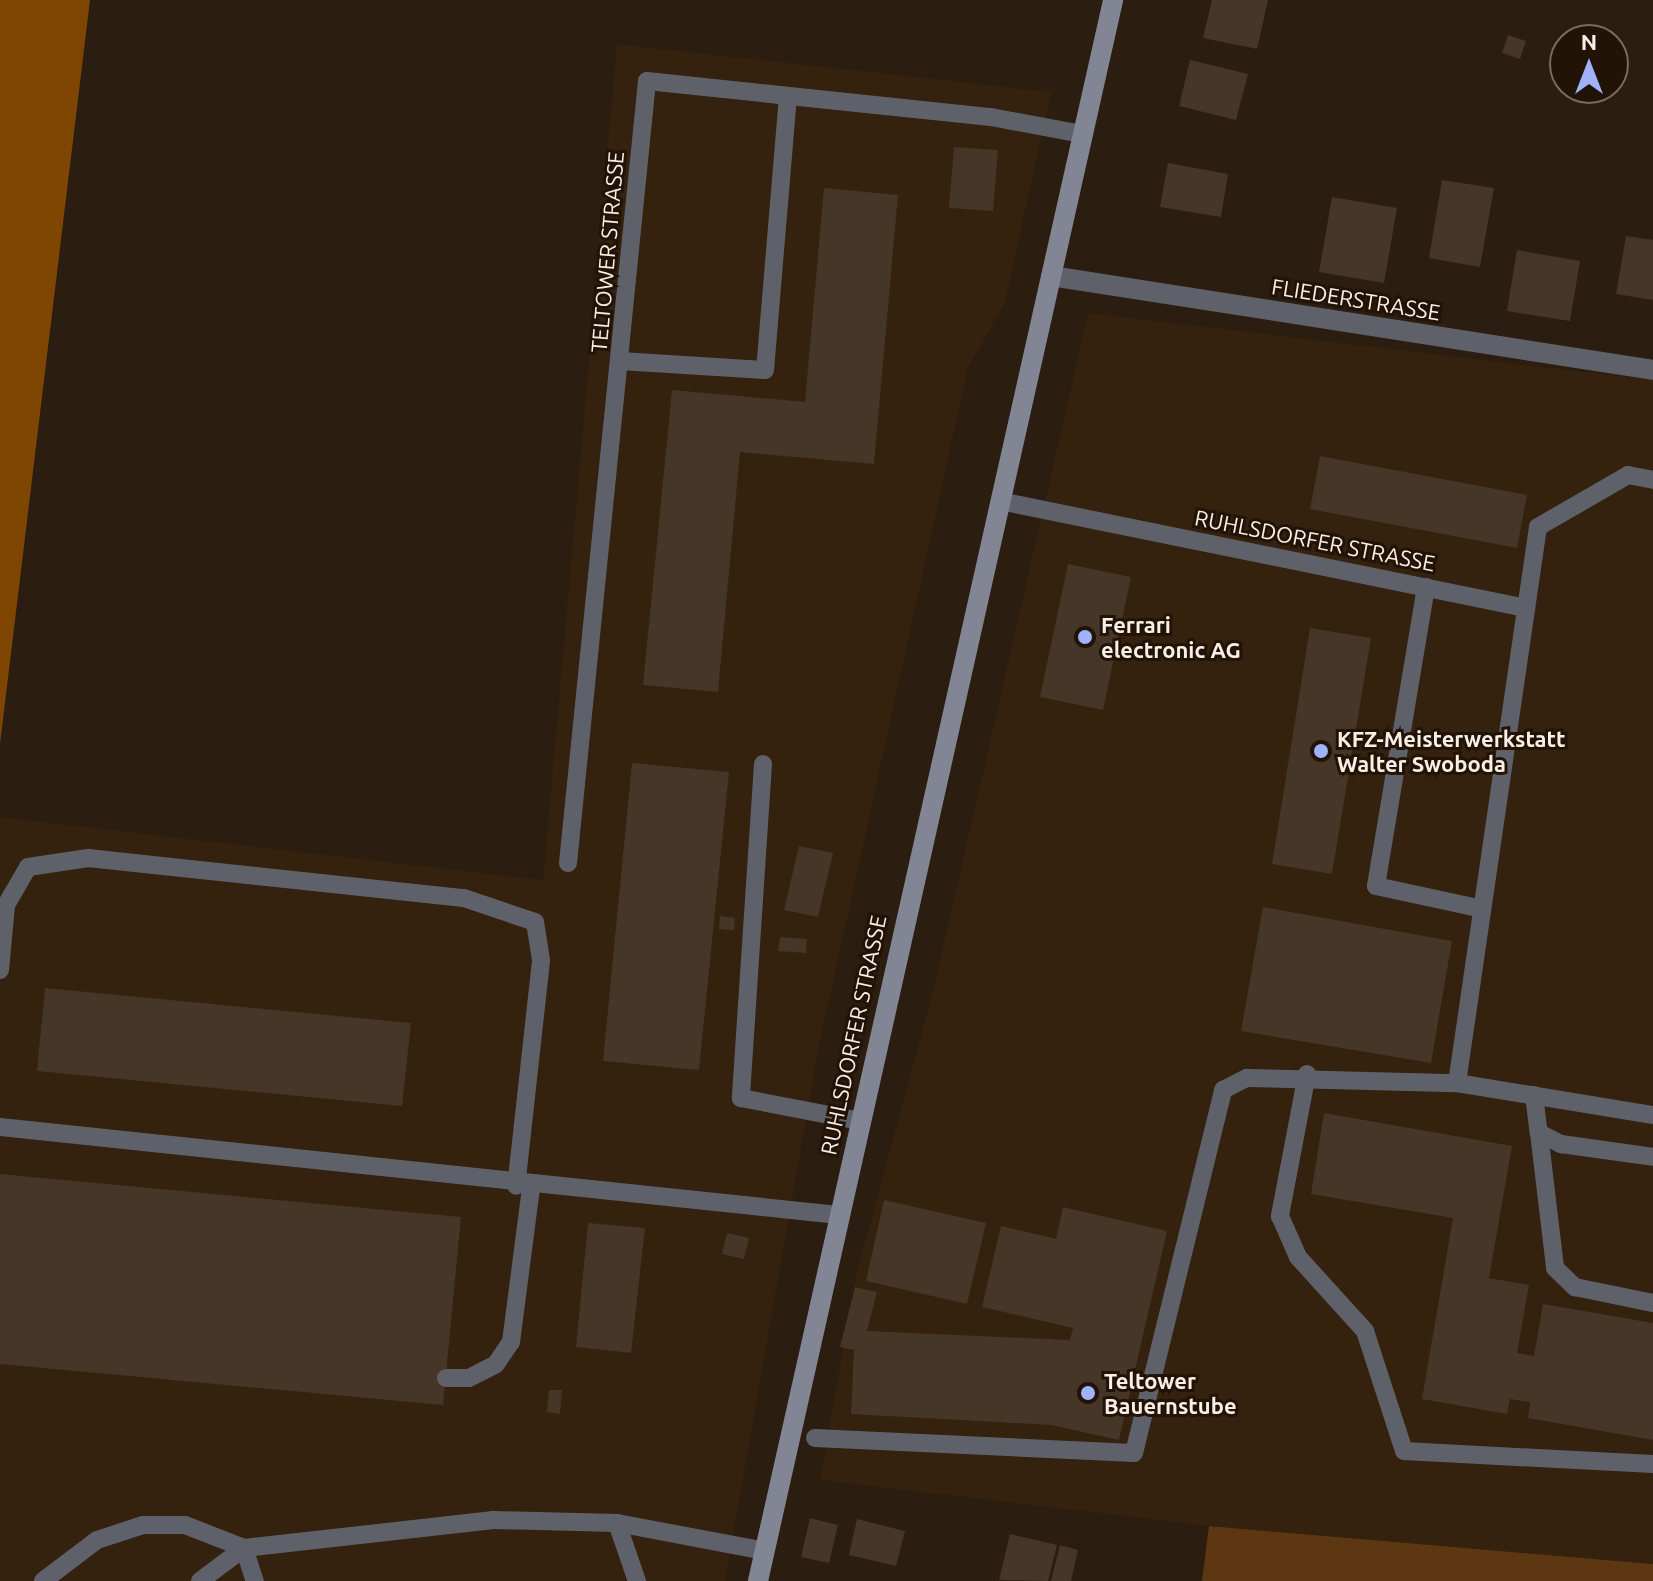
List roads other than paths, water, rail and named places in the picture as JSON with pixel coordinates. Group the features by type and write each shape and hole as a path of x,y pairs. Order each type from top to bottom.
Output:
{"main road":[{"name":"RUHLSDORFER STRASSE","path":"758,1581 1113,0"}],"street":[{"name":"FLIEDERSTRASSE","path":"1051,276 1653,370"}],"lane":[{"name":"TELTOWER STRASSE","path":"568,863 647,81 1082,134"},
{"path":"621,361 765,370 788,96"},
{"path":"1457,1083 1538,527 1628,475 1653,480"},
{"name":"RUHLSDORFER STRASSE","path":"1000,501 1526,608"},
{"path":"1426,587 1376,886 1482,909"},
{"path":"763,764 741,1098 860,1121"},
{"path":"0,970 6,905 28,867 88,858 464,898 535,922 541,961 511,1342 496,1364 469,1378 446,1378"},
{"path":"1307,1074 1280,1216 1298,1257 1365,1331 1404,1451 1653,1464"},
{"path":"815,1438 1134,1453 1223,1090 1247,1078 1307,1074 1457,1083 1653,1115"},
{"path":"1534,1095 1555,1268 1575,1287 1653,1303"},
{"path":"0,1127 524,1187 838,1215"},
{"path":"1539,1133 1561,1144 1653,1157"},
{"path":"43,1581 97,1540 143,1525 185,1525 244,1548 493,1520 617,1523 765,1551"},
{"path":"617,1523 637,1581"},
{"path":"200,1581 244,1548"},
{"path":"244,1548 255,1581"}],"place":[{"name":"Ferrari electronic AG","path":"1085,637"},
{"name":"KFZ-Meisterwerkstatt Walter Swoboda","path":"1321,751"},
{"name":"Teltower Bauernstube","path":"1088,1393"}]}
